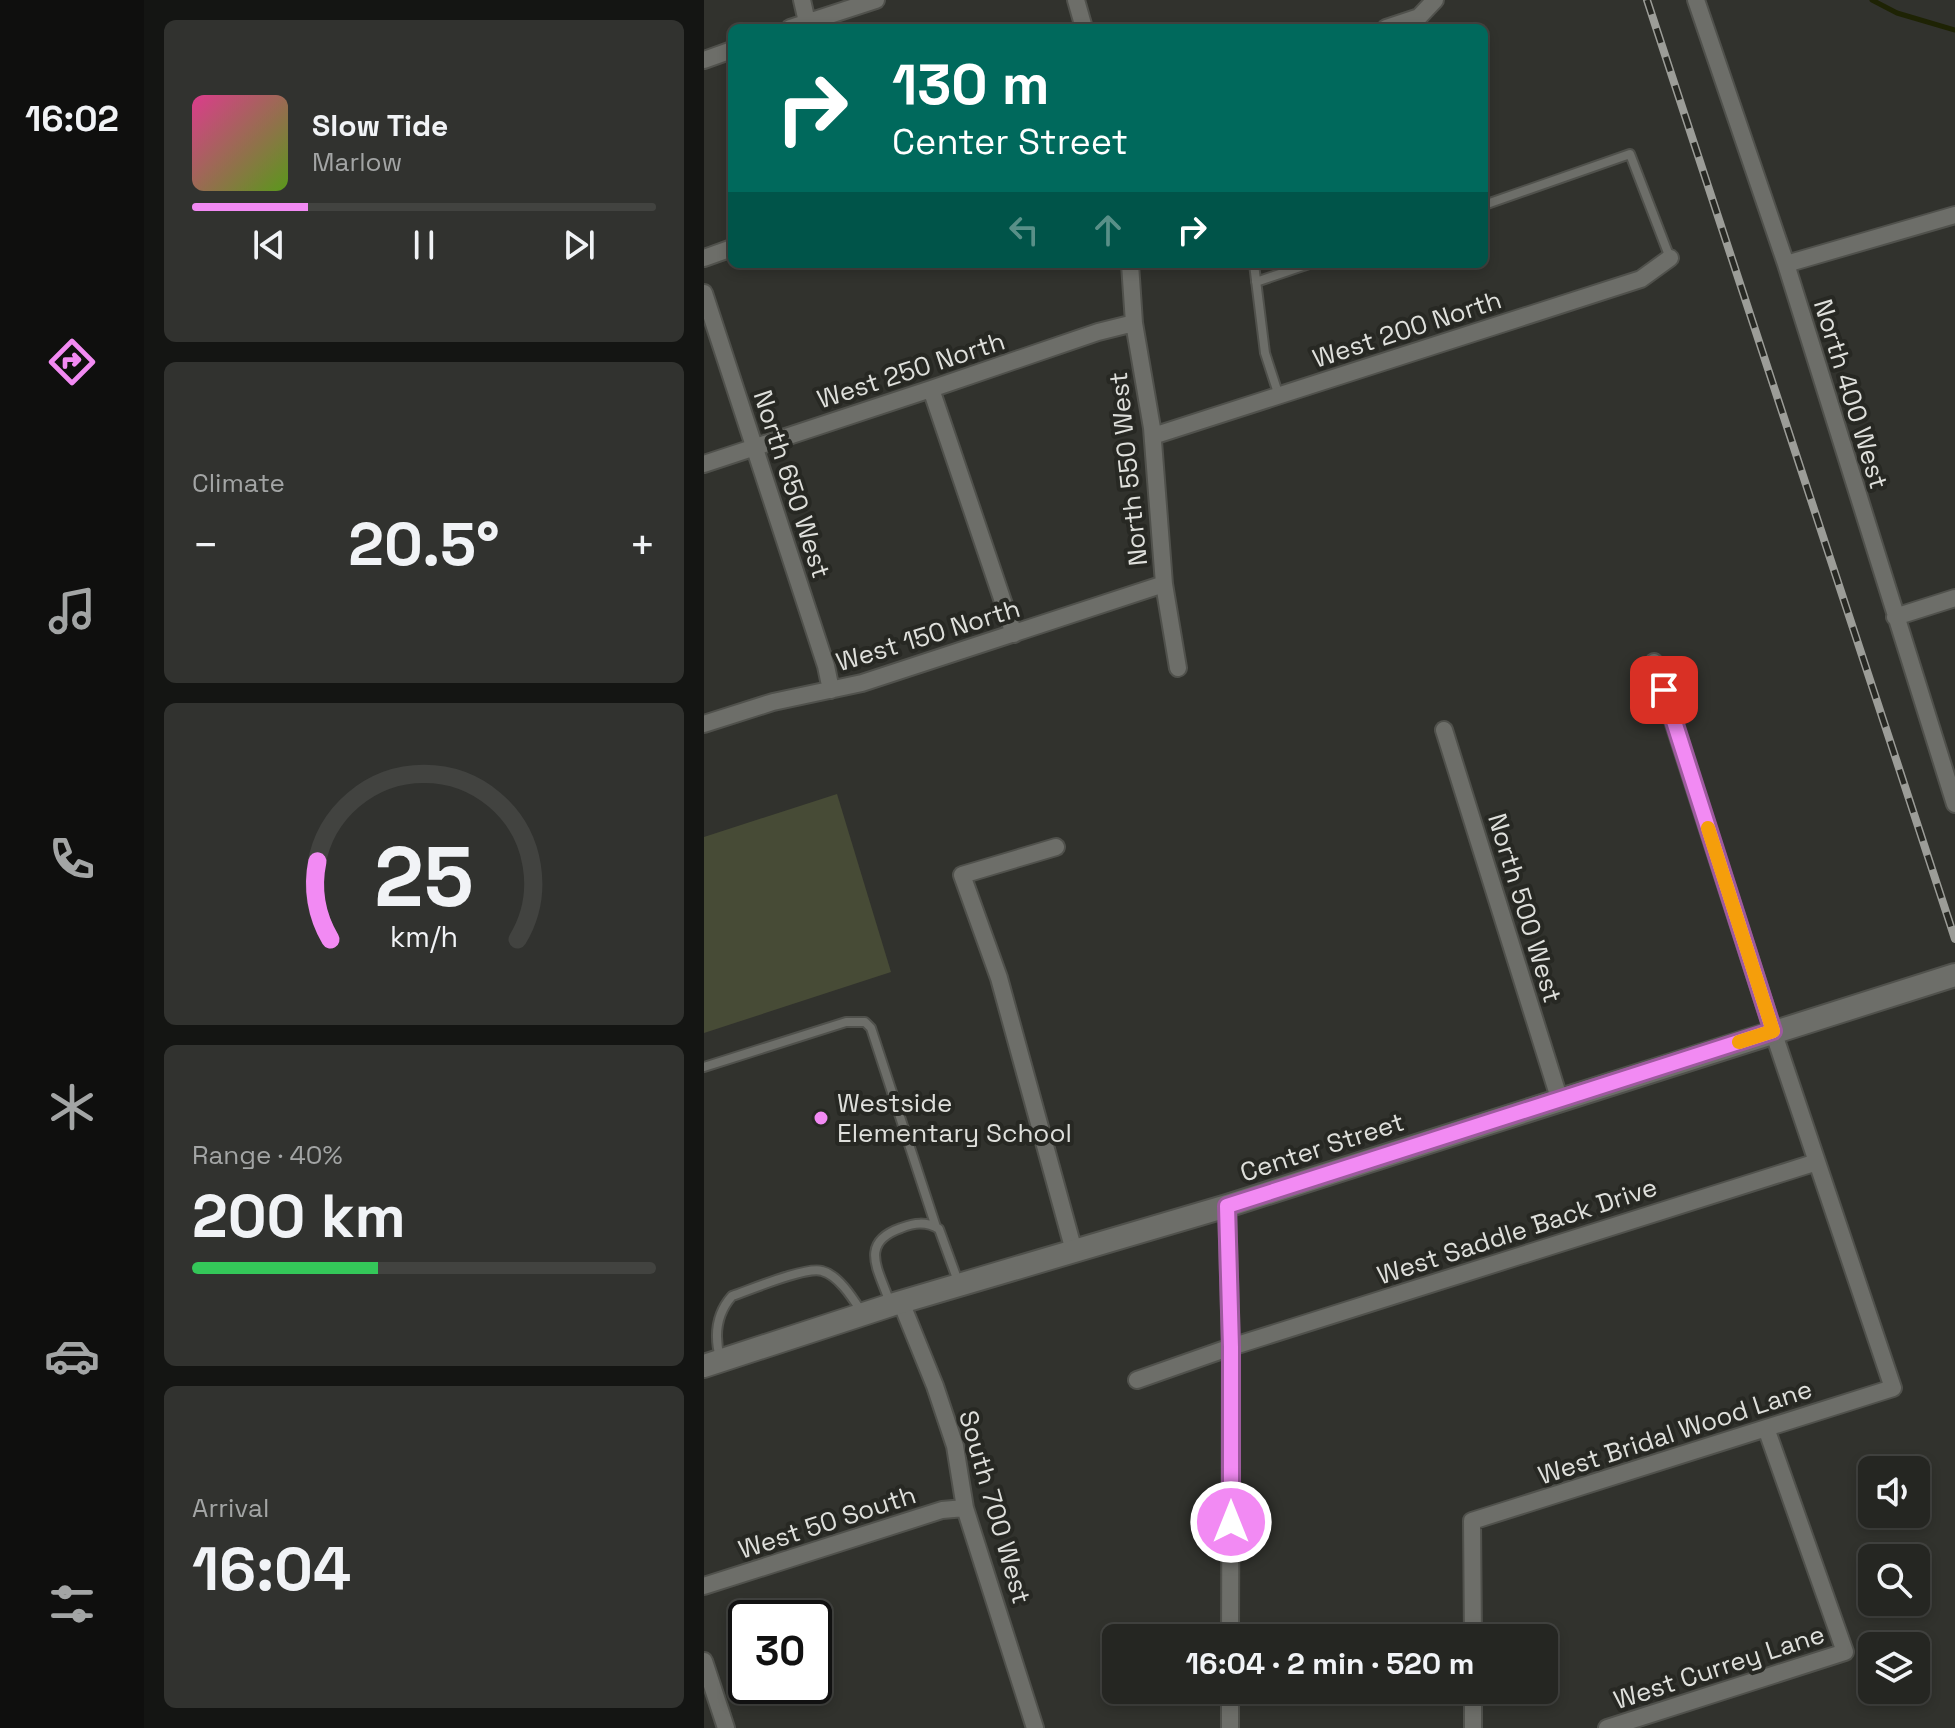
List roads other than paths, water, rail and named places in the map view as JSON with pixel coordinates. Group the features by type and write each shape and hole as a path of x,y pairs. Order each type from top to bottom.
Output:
{"street":[{"path":"802,0 807,22"},
{"path":"801,24 876,0"},
{"path":"1076,0 1083,24"},
{"path":"1398,24 1419,17 1435,0"},
{"name":"North 400 West","path":"1696,0 1786,264 1955,804"},
{"path":"704,60 728,51"},
{"path":"1786,264 1955,215"},
{"path":"704,258 728,249"},
{"name":"West 200 North","path":"1153,436 1641,279 1670,258"},
{"name":"North 550 West","path":"1130,268 1134,323 1153,436 1164,584 1178,668"},
{"name":"North 650 West","path":"704,293 826,666 831,690"},
{"name":"West 250 North","path":"704,464 1098,332 1134,323"},
{"path":"931,389 1014,634"},
{"name":"West 150 North","path":"704,724 773,702 831,690 1164,584"},
{"path":"1895,617 1955,598"},
{"path":"1654,662 1817,1162"},
{"name":"North 500 West","path":"1444,730 1560,1101"},
{"path":"1056,847 962,875 999,978 1074,1251"},
{"name":"Center Street","path":"712,1363 896,1304 1227,1206 1955,975"},
{"name":"West Saddle Back Drive","path":"1137,1380 1231,1347 1817,1162"},
{"name":"West Bridal Wood Lane","path":"1473,1624 1472,1521 1893,1388 1817,1162"},
{"path":"1227,1206 1231,1347 1230,1624"},
{"name":"South 700 West","path":"896,1304 935,1386 955,1446 965,1508 1035,1728"},
{"name":"West Currey Lane","path":"1607,1728 1845,1652 1766,1428"},
{"name":"West 50 South","path":"704,1586 942,1510 965,1508"},
{"path":"704,1661 723,1721 704,1719"},
{"path":"1230,1704 1230,1728"},
{"path":"1473,1704 1473,1728"}],"lane":[{"path":"1488,204 1630,154 1670,258"},
{"path":"1254,268 1265,353 1279,396"},
{"path":"1256,282 1297,268"},
{"path":"704,1067 846,1022 865,1022 871,1028 936,1227 960,1285"},
{"path":"896,1304 875,1257 878,1241 887,1234 915,1224 925,1223 936,1227"},
{"path":"712,1363 715,1335 724,1305 732,1296 808,1271 827,1272 850,1294 864,1315"}],"waterway":[{"path":"1872,0 1897,13 1955,30"}],"railway":[{"path":"1647,0 1955,939"}],"place":[{"name":"Westside Elementary School","path":"821,1118"}]}
